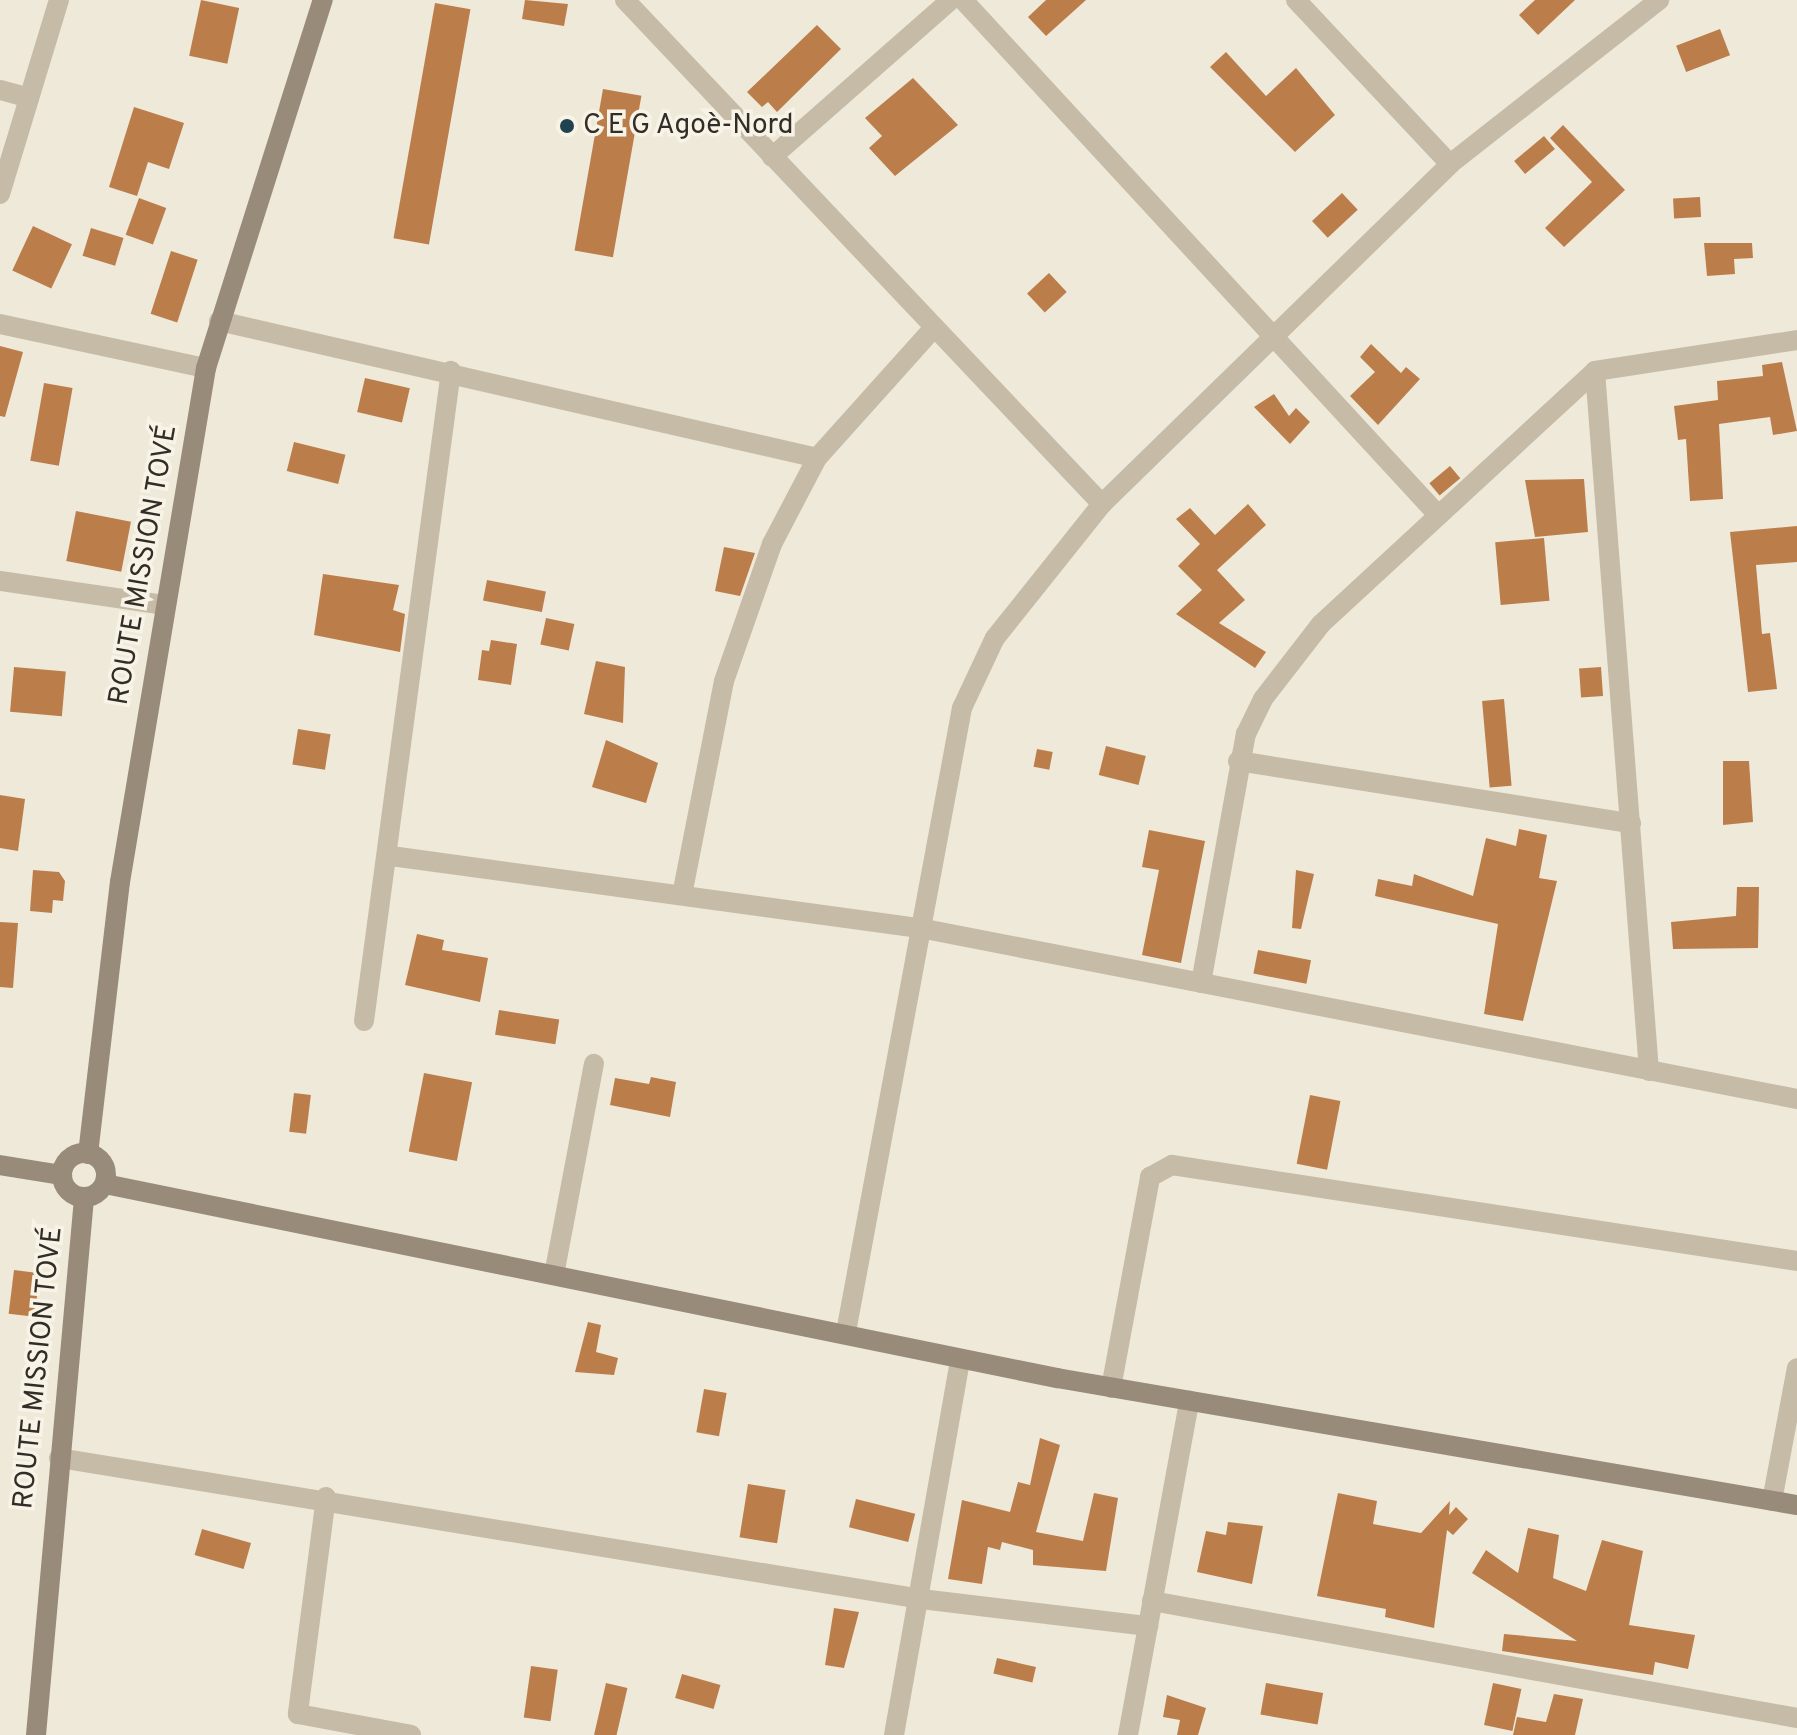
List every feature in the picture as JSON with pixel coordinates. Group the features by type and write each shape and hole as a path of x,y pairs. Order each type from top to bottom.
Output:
{"street":[{"path":"0,194 59,0"},
{"name":"ROUTE MISSION TOVÉ","path":"88,1154 120,882 206,368 323,0"},
{"path":"625,0 931,331 1102,504"},
{"path":"772,157 951,0"},
{"path":"963,0 1438,515"},
{"path":"1296,0 1450,164"},
{"path":"846,1332 925,929 962,708 995,638 1102,504 1450,164 1659,0"},
{"path":"0,90 29,98"},
{"path":"219,321 451,371 817,458"},
{"path":"0,324 206,368"},
{"path":"683,890 724,681 772,544 817,458 931,331"},
{"path":"1201,983 1238,761 1263,699 1292,655 1595,371 1797,340"},
{"path":"364,1021 391,856 451,371"},
{"path":"1595,371 1649,1071"},
{"path":"0,581 165,605"},
{"path":"1238,761 1631,823"},
{"path":"391,856 683,890 925,929 1797,1099"},
{"path":"554,1275 594,1064"},
{"path":"105,1184 105,1167 88,1154 68,1160 62,1175 68,1191 84,1198 105,1184 1111,1388 1797,1505"},
{"path":"0,1165 62,1175"},
{"path":"1111,1388 1150,1177 1172,1165 1797,1261"},
{"name":"ROUTE MISSION TOVÉ","path":"36,1735 84,1198"},
{"path":"894,1735 921,1599 960,1359"},
{"path":"1772,1501 1797,1368"},
{"path":"1128,1735 1189,1401"},
{"path":"59,1458 326,1497 921,1599 1148,1626"},
{"path":"291,1735 298,1714 326,1497"},
{"path":"1152,1601 1797,1718"},
{"path":"298,1714 411,1735"}],"building":[{"path":"201,0 239,8 227,64 189,56"},
{"path":"525,0 568,4 564,26 522,19"},
{"path":"1046,0 1086,0 1046,36 1028,17"},
{"path":"1535,0 1575,0 1538,35 1519,15"},
{"path":"435,3 470,9 429,245 393,238"},
{"path":"817,25 841,49 777,112 768,102 762,107 747,92"},
{"path":"1720,29 1730,55 1686,72 1676,46"},
{"path":"1226,52 1266,96 1296,68 1335,115 1295,152 1210,67"},
{"path":"913,78 958,125 895,176 869,148 882,136 865,118"},
{"path":"603,89 641,96 613,257 575,251"},
{"path":"134,107 184,123 169,169 148,162 137,196 109,187"},
{"path":"1563,125 1625,190 1564,247 1545,228 1592,182 1550,138"},
{"path":"1544,136 1555,149 1525,174 1514,161"},
{"path":"1342,193 1358,210 1328,238 1312,221"},
{"path":"1700,197 1701,217 1674,218 1673,198"},
{"path":"139,198 166,208 153,245 126,235"},
{"path":"33,226 72,244 51,289 12,270"},
{"path":"91,228 124,238 115,266 83,256"},
{"path":"1704,243 1752,243 1753,258 1734,259 1735,274 1707,276"},
{"path":"171,251 198,260 177,322 151,314"},
{"path":"1049,273 1067,292 1045,312 1027,293"},
{"path":"1371,344 1401,373 1406,367 1420,379 1378,425 1350,396 1375,372 1360,357"},
{"path":"0,346 23,352 5,417 0,416"},
{"path":"1782,362 1797,431 1773,435 1770,417 1719,424 1723,499 1690,501 1686,439 1678,440 1674,406 1718,400 1717,381 1763,376 1762,365"},
{"path":"365,378 410,388 402,422 357,412"},
{"path":"44,383 73,388 59,466 30,461"},
{"path":"1274,394 1289,416 1296,408 1310,422 1290,444 1254,407"},
{"path":"294,442 345,455 338,484 287,471"},
{"path":"1450,466 1460,478 1440,496 1429,483"},
{"path":"1584,479 1588,532 1535,537 1525,480"},
{"path":"1248,504 1266,525 1217,570 1245,600 1219,623 1266,652 1255,668 1176,614 1202,590 1178,566 1200,544 1176,519 1190,508 1215,535"},
{"path":"76,511 131,522 121,572 66,561"},
{"path":"1797,526 1797,562 1756,565 1762,634 1770,633 1777,689 1748,692 1730,532"},
{"path":"1544,538 1549,601 1501,605 1495,542"},
{"path":"724,547 755,553 740,596 715,591"},
{"path":"323,574 399,585 393,610 405,614 400,652 314,635"},
{"path":"487,580 546,591 542,612 483,601"},
{"path":"546,618 574,624 569,650 540,644"},
{"path":"491,640 517,644 511,685 478,680 482,650 489,651"},
{"path":"596,661 625,667 623,723 584,714"},
{"path":"14,667 66,672 62,716 10,712"},
{"path":"1601,667 1603,696 1581,697 1579,669"},
{"path":"1504,699 1512,786 1490,788 1482,701"},
{"path":"298,729 331,734 325,770 292,765"},
{"path":"606,740 658,763 646,803 592,787"},
{"path":"1106,746 1146,756 1139,785 1099,775"},
{"path":"1037,749 1053,752 1049,770 1034,767"},
{"path":"1723,761 1749,761 1753,822 1723,825"},
{"path":"0,795 25,799 18,851 0,848"},
{"path":"1519,829 1547,835 1539,878 1557,881 1523,1021 1484,1014 1498,924 1375,896 1378,879 1412,886 1414,874 1473,896 1486,838 1516,846"},
{"path":"1149,830 1205,841 1181,963 1142,955 1159,870 1142,867"},
{"path":"33,870 59,872 65,881 63,901 53,900 52,913 30,911"},
{"path":"1296,870 1314,874 1301,929 1292,928"},
{"path":"1737,887 1759,887 1758,948 1673,949 1671,922 1736,916"},
{"path":"0,922 18,923 13,988 0,987"},
{"path":"417,934 444,940 442,950 488,958 480,1002 405,985"},
{"path":"1258,950 1311,960 1306,984 1253,974"},
{"path":"499,1010 559,1020 555,1044 495,1035"},
{"path":"424,1073 472,1082 457,1161 409,1152"},
{"path":"651,1077 676,1082 670,1117 610,1105 615,1078 649,1084"},
{"path":"294,1093 311,1095 306,1134 289,1132"},
{"path":"1310,1095 1340,1101 1327,1170 1297,1164"},
{"path":"14,1270 40,1273 34,1317 9,1314"},
{"path":"588,1322 601,1325 596,1352 618,1358 614,1375 575,1372"},
{"path":"704,1389 727,1393 719,1436 696,1432"},
{"path":"1040,1438 1060,1445 1036,1532 1083,1541 1094,1493 1118,1498 1106,1571 1033,1565 1033,1550 1002,1542 1000,1550 988,1547 982,1584 948,1579 962,1500 1010,1512 1018,1482 1030,1485"},
{"path":"748,1484 786,1490 777,1543 740,1537"},
{"path":"1338,1493 1377,1501 1373,1524 1421,1533 1450,1501 1449,1515 1456,1507 1468,1519 1453,1535 1447,1530 1434,1628 1385,1617 1386,1609 1317,1596"},
{"path":"856,1499 915,1514 908,1542 849,1527"},
{"path":"1228,1522 1263,1526 1252,1584 1197,1572 1206,1531 1226,1535"},
{"path":"1528,1528 1559,1535 1553,1578 1586,1591 1602,1540 1643,1551 1629,1625 1695,1635 1688,1669 1655,1662 1653,1675 1502,1651 1504,1634 1577,1641 1472,1573 1486,1550 1518,1573"},
{"path":"202,1529 251,1543 244,1569 195,1555"},
{"path":"834,1608 859,1612 844,1668 825,1665"},
{"path":"997,1658 1036,1667 1032,1683 993,1674"},
{"path":"531,1666 558,1670 551,1721 524,1717"},
{"path":"682,1674 720,1685 714,1709 675,1698"},
{"path":"606,1683 627,1688 617,1735 594,1735"},
{"path":"1266,1683 1323,1693 1318,1725 1260,1715"},
{"path":"1493,1683 1521,1689 1512,1731 1484,1725"},
{"path":"1554,1694 1583,1699 1575,1735 1513,1735 1517,1717 1546,1722"},
{"path":"1167,1695 1206,1708 1198,1735 1177,1735 1180,1720 1163,1717"}],"place":[{"name":"C E G Agoè-Nord","path":"567,126"}]}
